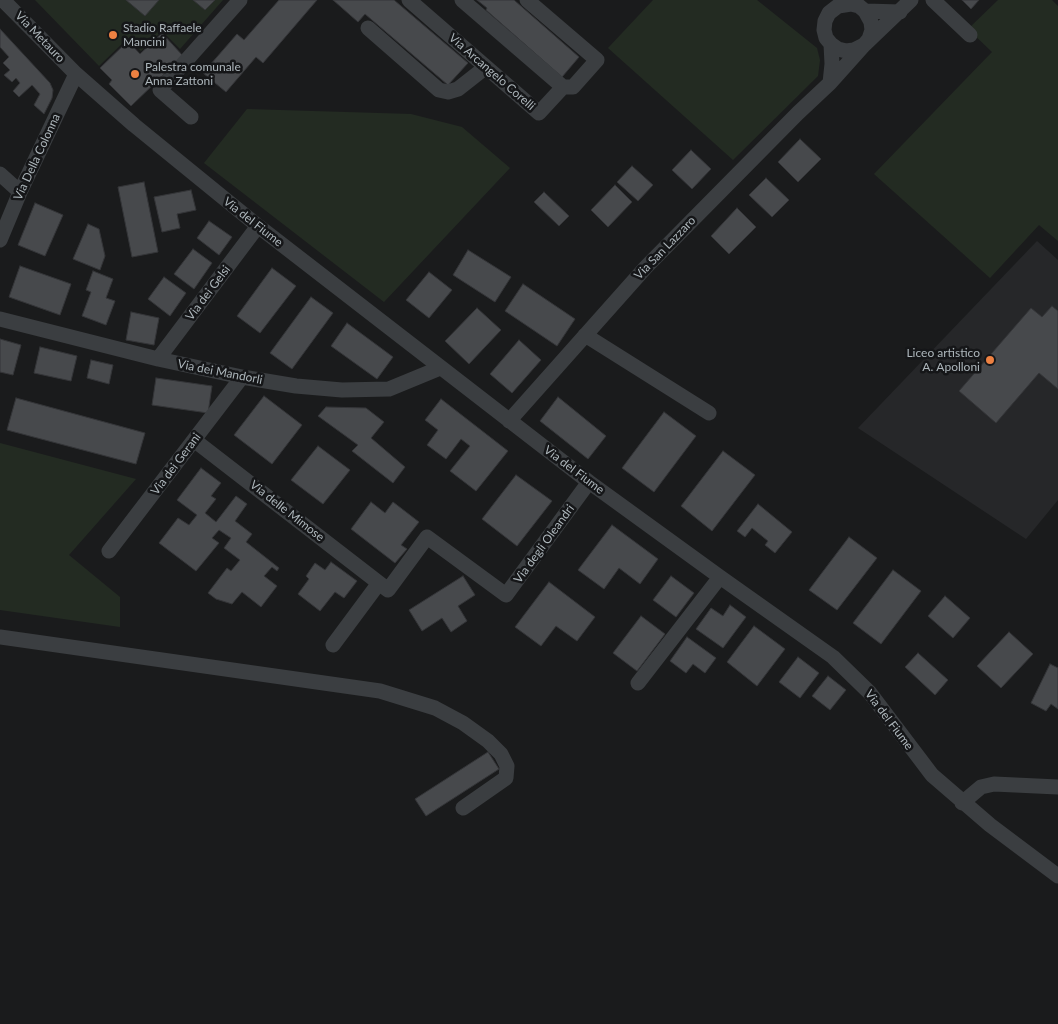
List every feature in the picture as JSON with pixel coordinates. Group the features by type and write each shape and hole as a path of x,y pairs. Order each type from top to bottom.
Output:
{"street":[{"name":"Via Metauro","path":"3,0 76,74"},
{"path":"191,117 160,90 240,0"},
{"name":"Via Arcangelo Corelli","path":"409,0 539,113 563,87 572,87 597,60 527,0"},
{"path":"462,0 563,87"},
{"name":"Via San Lazzaro","path":"864,45 911,0"},
{"path":"933,0 970,35"},
{"path":"864,45 854,50 846,51 838,49 831,44 826,38 824,30 825,21 829,14 838,6 846,4 859,6 866,12 900,12"},
{"name":"Via San Lazzaro","path":"509,420 646,267 830,83 864,45 869,39 872,30 871,22 866,12"},
{"path":"368,28 439,90 448,92 458,89 486,66"},
{"path":"830,83 832,64 831,44"},
{"name":"Via Della Colonna","path":"0,240 20,192 76,74"},
{"name":"Via del Fiume","path":"76,74 134,125 258,226 440,368 589,482 833,657 870,693 932,775 962,803 1058,876"},
{"path":"0,174 20,192"},
{"name":"Via dei Gelsi","path":"158,359 258,226"},
{"name":"Via dei Mandorli","path":"0,319 158,359 242,377 296,386 333,389 389,389 440,368"},
{"path":"585,335 709,413"},
{"name":"Via dei Gerani","path":"110,551 242,377"},
{"name":"Via delle Mimose","path":"194,440 379,583"},
{"name":"Via degli Oleandri","path":"379,583 388,590 427,537 506,595 589,482"},
{"path":"638,683 720,577"},
{"path":"333,646 379,583"},
{"path":"0,637 380,691 435,708 463,723 488,741 501,754 507,766 506,778 463,808"},
{"path":"962,803 981,787 994,784 1058,787"}],"shaded area":[{"name":"Stadio Raffaele Mancini","path":"35,0 223,0 180,49 162,31 141,51 128,38 99,66"},
{"path":"653,0 757,0 817,48 820,60 818,76 733,160 608,48"},
{"path":"998,0 1052,0 1058,6 1058,241 1039,225 990,278 874,174 992,52 968,29"},
{"path":"247,109 411,114 462,127 510,168 384,302 204,163"},
{"name":"Liceo artistico A. Apolloni","path":"1037,241 1058,260 1058,500 1026,539 858,428"},
{"path":"0,443 136,479 69,555 120,597 120,627 0,610"}],"building":[{"path":"126,0 159,0 145,16"},
{"path":"193,0 215,0 205,10"},
{"path":"279,0 317,0 263,63 256,57 226,92 203,73 237,34 244,40"},
{"path":"333,0 394,0 468,63 448,85 365,14 358,22"},
{"path":"477,0 514,0 579,57 562,77"},
{"path":"962,0 979,0 971,9"},
{"path":"0,29 50,83 53,90 52,98 44,114 34,105 40,94 32,85 19,97 13,91 20,83 16,78 12,82 4,75 10,70 3,63 9,57 0,47"},
{"name":"Palestra comunale Anna Zattoni","path":"162,33 183,56 131,106 109,84 112,80 100,68 128,41 140,54"},
{"path":"800,139 821,159 798,182 778,162"},
{"path":"691,150 711,169 692,189 672,170"},
{"path":"632,166 653,185 638,201 617,182"},
{"path":"766,178 789,200 772,217 749,195"},
{"path":"144,182 158,252 132,257 118,187"},
{"path":"615,185 632,202 608,227 591,210"},
{"path":"191,190 196,210 177,214 180,228 162,232 154,197"},
{"path":"544,192 569,216 559,226 534,202"},
{"path":"35,203 63,215 45,256 18,245"},
{"path":"737,208 756,227 729,254 711,236"},
{"path":"209,221 232,237 219,255 197,238"},
{"path":"88,224 99,229 105,256 100,270 73,259"},
{"path":"193,249 212,263 194,289 174,274"},
{"path":"468,250 511,277 495,302 453,275"},
{"path":"20,266 71,284 60,315 9,297"},
{"path":"272,268 296,286 260,333 237,316"},
{"path":"93,271 113,279 106,298 115,301 106,325 82,316 91,292 86,290"},
{"path":"429,272 452,290 429,318 406,300"},
{"path":"164,277 186,293 170,316 148,299"},
{"path":"523,284 575,319 557,346 505,311"},
{"path":"311,297 333,313 292,369 270,353"},
{"path":"1052,306 1058,311 1058,389 1039,373 996,423 959,391 1031,308 1042,317"},
{"path":"477,308 501,330 469,364 445,341"},
{"path":"131,312 159,318 154,345 126,340"},
{"path":"347,323 393,357 377,379 331,346"},
{"path":"0,339 21,345 13,375 0,372"},
{"path":"519,340 541,360 512,393 490,374"},
{"path":"40,347 77,356 71,381 34,373"},
{"path":"91,360 113,365 109,384 87,378"},
{"path":"156,378 212,386 208,413 152,405"},
{"path":"264,396 302,425 272,464 234,435"},
{"path":"558,397 606,436 588,459 540,421"},
{"path":"16,398 145,433 136,464 7,430"},
{"path":"441,399 508,451 476,491 450,471 470,446 461,439 446,459 427,445 438,430 425,420"},
{"path":"326,407 366,408 384,422 371,438 405,467 393,483 352,451 358,445 318,416"},
{"path":"664,412 696,436 654,492 622,468"},
{"path":"318,446 350,470 323,504 291,480"},
{"path":"723,451 755,475 712,531 681,506"},
{"path":"201,468 221,483 211,496 216,499 205,513 216,522 236,496 247,504 235,521 252,534 246,542 279,568 277,571 272,567 264,576 277,586 261,607 242,592 232,604 216,599 208,593 227,568 231,571 240,560 224,548 231,538 219,530 212,538 219,543 196,571 159,543 178,518 189,525 197,515 177,500"},
{"path":"516,475 552,501 517,546 482,519"},
{"path":"371,502 385,513 393,502 419,522 401,545 407,549 395,563 351,529"},
{"path":"758,504 792,532 775,553 765,545 768,541 752,528 745,537 737,531"},
{"path":"612,525 658,559 640,584 619,568 604,589 578,570"},
{"path":"849,537 877,558 837,610 809,590"},
{"path":"331,562 357,581 344,598 335,592 320,611 298,594 309,579 306,576 315,563 325,570"},
{"path":"893,570 921,591 881,644 853,623"},
{"path":"463,576 475,595 458,606 467,621 451,632 442,618 422,631 409,610"},
{"path":"671,576 694,593 676,617 653,600"},
{"path":"549,582 595,617 577,641 556,626 541,646 515,627"},
{"path":"945,596 970,618 953,638 928,616"},
{"path":"730,605 746,617 723,648 696,629 711,608 723,616"},
{"path":"641,616 665,634 637,671 613,653"},
{"path":"754,626 785,649 757,686 727,662"},
{"path":"1009,632 1033,654 1001,688 977,666"},
{"path":"687,637 716,658 705,673 693,664 686,673 670,661"},
{"path":"918,653 948,680 935,695 905,667"},
{"path":"798,657 819,673 800,698 779,682"},
{"path":"1050,664 1058,668 1058,709 1051,704 1046,711 1031,703"},
{"path":"828,676 846,690 830,710 812,696"},
{"path":"488,752 499,769 426,816 415,799"}],"place":[{"name":"Stadio Raffaele Mancini","path":"113,35"},
{"name":"Palestra comunale Anna Zattoni","path":"135,74"},
{"name":"Liceo artistico A. Apolloni","path":"990,360"}]}
